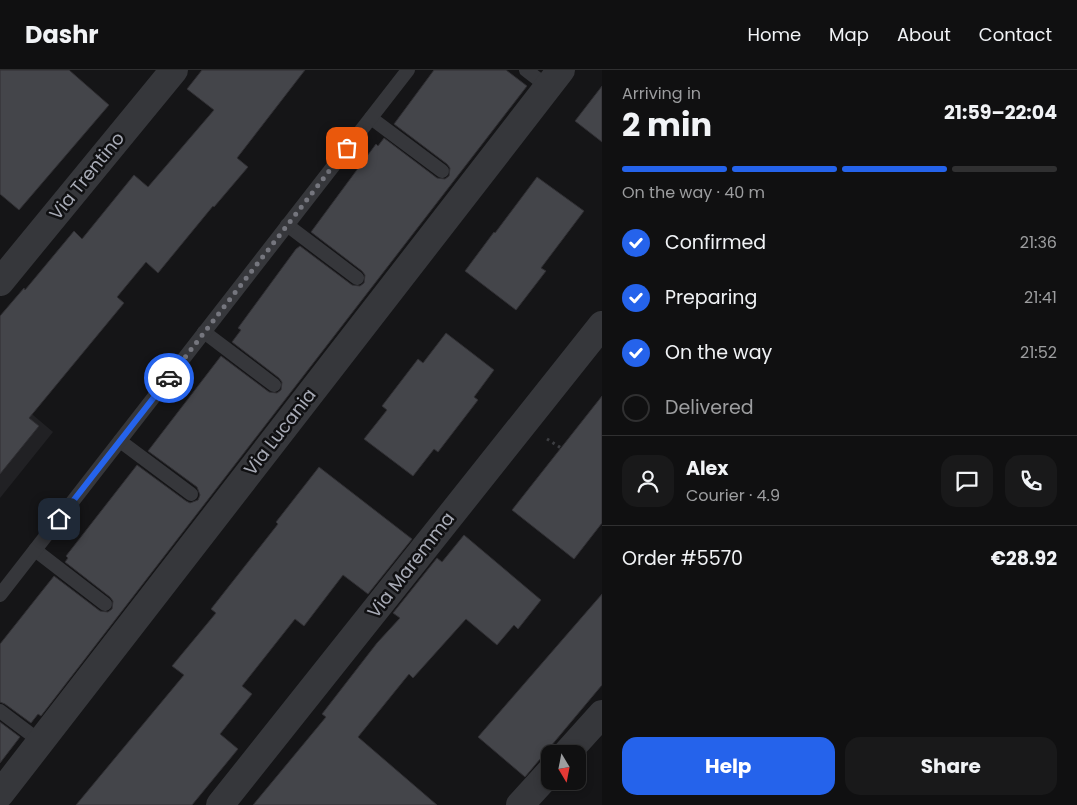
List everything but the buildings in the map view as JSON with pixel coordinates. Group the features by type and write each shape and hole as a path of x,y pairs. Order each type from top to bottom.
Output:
{"street":[{"name":"Via Trentino","path":"0,282 174,70"},
{"name":"Via Lucania","path":"0,794 554,78"},
{"name":"Via Maremma","path":"220,805 602,325"},
{"path":"574,745 602,714"},
{"path":"520,805 541,782"}],"lane":[{"path":"0,595 408,70"},
{"path":"526,70 554,78"},
{"path":"371,118 442,171"},
{"path":"287,225 357,278"},
{"path":"204,332 274,386"},
{"path":"120,441 191,494"},
{"path":"35,550 105,604"},
{"path":"0,711 41,742"}],"shaded area":[{"path":"0,387 53,432 0,498"}],"way so far":[{"path":"169,378 347,148"}],"route":[{"path":"59,519 169,378"}]}
